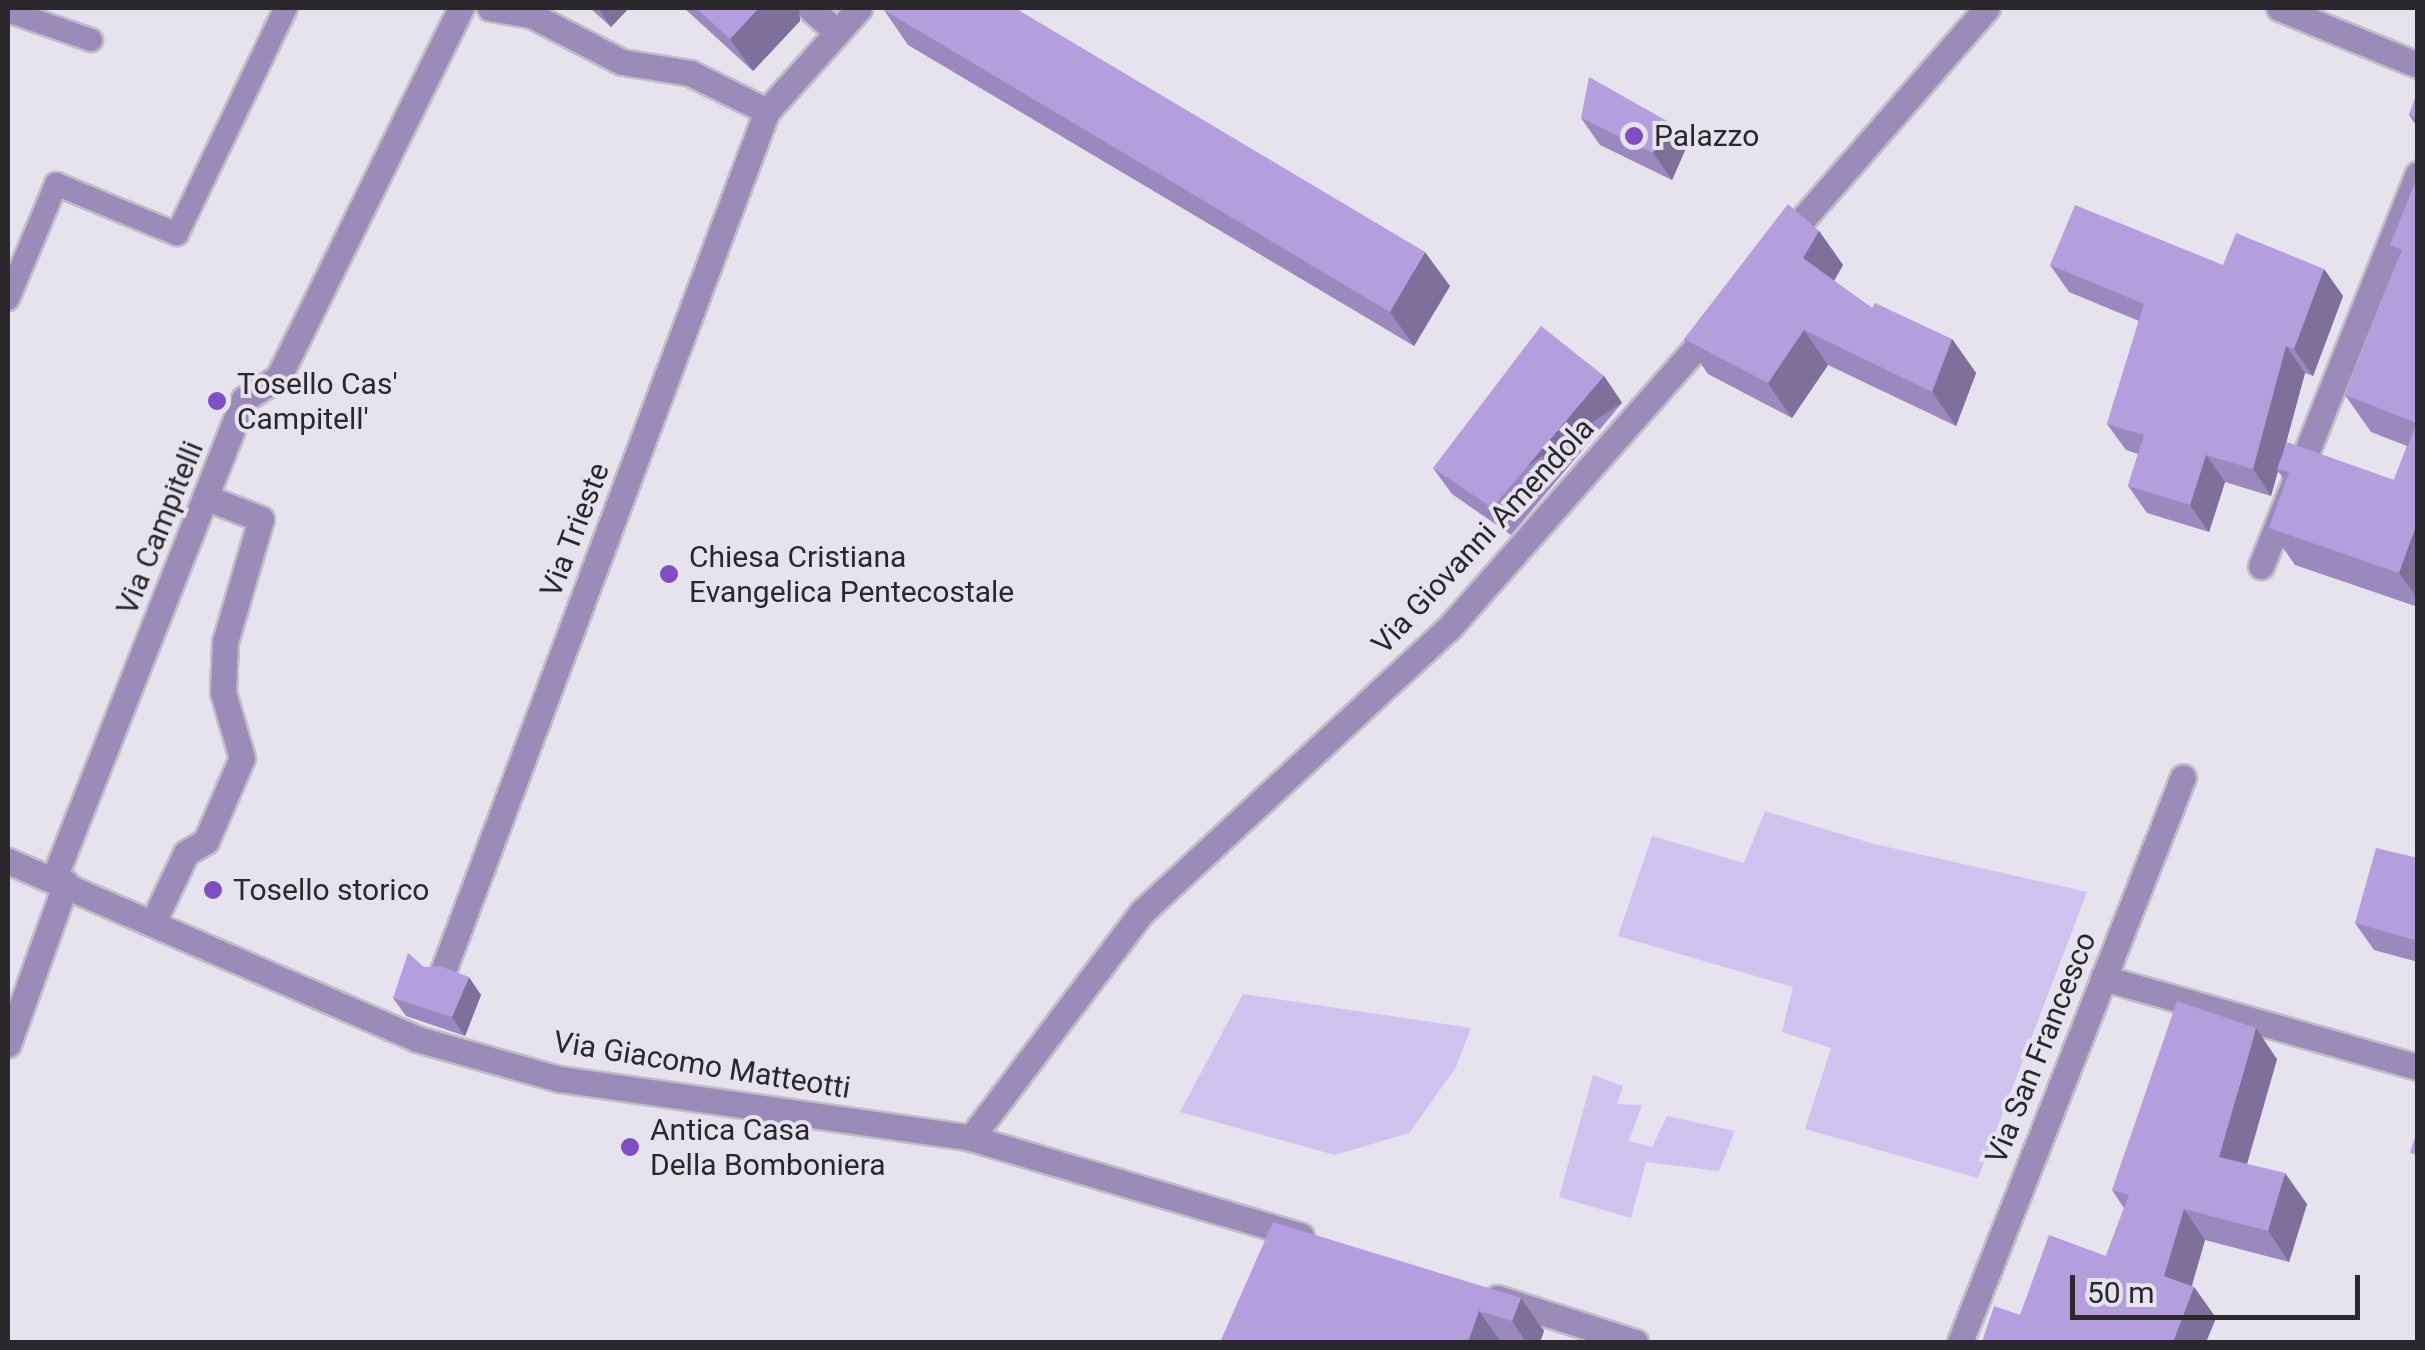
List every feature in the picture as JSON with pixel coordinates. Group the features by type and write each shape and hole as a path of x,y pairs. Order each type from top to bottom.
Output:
{"street":[{"name":"Via Campitelli","path":"8,1044 60,880 244,399 278,378 462,8"},
{"path":"490,8 534,11 622,62 690,73 767,111"},
{"path":"810,8 837,32"},
{"name":"Via Trieste","path":"443,972 767,111 858,8"},
{"path":"1759,272 1987,8"},
{"path":"2279,8 2418,65"},
{"path":"2260,566 2418,174"},
{"name":"Via Giovanni Amendola","path":"972,1138 1142,912 1448,629 1734,303"},
{"path":"153,922 186,853 206,841 242,758 223,692 225,642 261,520 207,498"},
{"name":"Via San Francesco","path":"1960,1342 2183,777"},
{"name":"Via Giacomo Matteotti","path":"8,861 60,880 417,1039 559,1078 972,1138 1324,1243"},
{"path":"2104,978 2418,1067"},
{"path":"1271,1263 1288,1232"},
{"path":"1471,1290 1635,1342"}],"lane":[{"path":"8,299 56,184 177,234 286,8"},
{"path":"8,11 91,40"}],"shaded area":[{"path":"1765,811 1874,844 2087,892 1978,1178 1805,1129 1831,1048 1782,1032 1793,987 1618,936 1652,836 1744,863"},
{"path":"1243,994 1471,1028 1455,1069 1409,1133 1335,1155 1180,1112"},
{"path":"1593,1075 1623,1086 1617,1104 1642,1105 1629,1141 1652,1147 1667,1116 1735,1131 1719,1171 1646,1162 1631,1218 1559,1197"}],"building":[{"path":"696,8 759,8 730,39"},
{"path":"886,8 1015,8 1425,252 1390,312"},
{"path":"1589,77 1667,121 1653,153 1581,118"},
{"path":"2418,91 2418,118 2409,115"},
{"path":"2418,175 2418,520 2399,573 2269,528 2289,472 2277,469 2287,442 2394,480 2417,423 2345,395 2402,250 2390,245"},
{"path":"1788,204 1819,231 1803,258 1872,308 1875,303 1952,339 1932,392 1804,330 1768,383 1684,339"},
{"path":"2075,205 2223,265 2236,233 2324,269 2294,349 2286,346 2253,469 2206,455 2190,505 2128,486 2144,435 2107,424 2144,304 2050,265"},
{"path":"1541,326 1604,376 1492,508 1433,468"},
{"path":"2376,848 2418,858 2418,941 2355,923"},
{"path":"408,953 424,967 440,966 469,977 452,1017 393,998"},
{"path":"2177,1001 2256,1028 2219,1157 2285,1173 2268,1231 2184,1209 2164,1276 2194,1287 2173,1342 1982,1342 1994,1306 2020,1315 2049,1235 2106,1256 2129,1195 2112,1190"},
{"path":"2418,1127 2418,1155 2410,1153"},
{"path":"1273,1222 1521,1298 1512,1321 1479,1311 1468,1342 1221,1340"}],"place":[{"name":"Palazzo","path":"1634,136"},
{"name":"Tosello Cas' Campitell'","path":"217,401"},
{"name":"Chiesa Cristiana Evangelica Pentecostale","path":"669,574"},
{"name":"Tosello storico","path":"213,890"},
{"name":"Antica Casa Della Bomboniera","path":"630,1147"}]}
